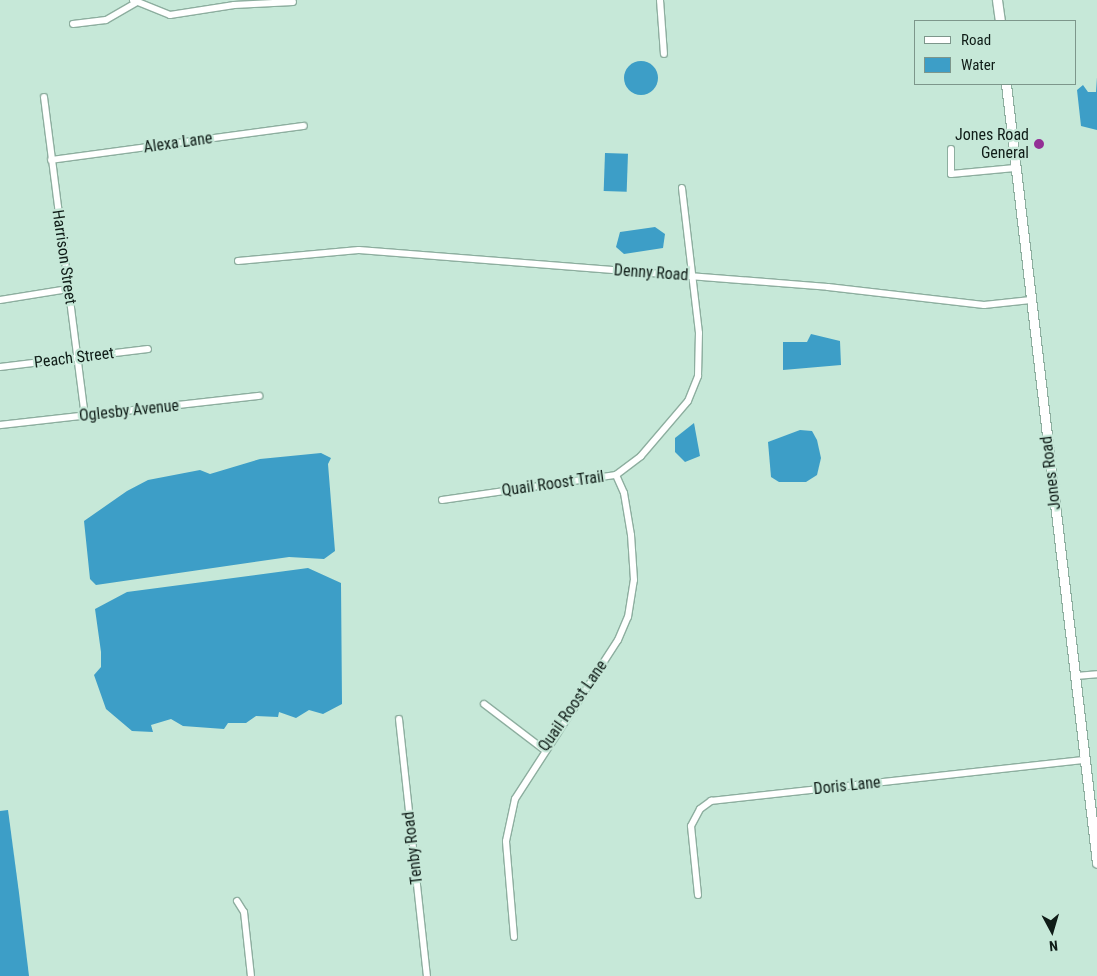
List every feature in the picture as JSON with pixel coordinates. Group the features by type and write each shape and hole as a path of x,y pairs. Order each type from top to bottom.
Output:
{"street":[{"path":"660,0 664,54"},
{"path":"997,0 1000,20"},
{"path":"73,24 106,20 134,2 170,16 234,5 293,2"},
{"name":"Jones Road","path":"1006,85 1097,863"},
{"name":"Harrison Street","path":"44,97 85,416"},
{"name":"Alexa Lane","path":"51,160 304,126"},
{"path":"951,149 952,174 1015,168"},
{"name":"Quail Roost Trail","path":"442,500 616,475 641,456 695,386 700,360 693,276 682,188"},
{"name":"Denny Road","path":"238,261 270,260 358,250 693,276 984,305 1031,300"},
{"path":"0,300 68,289"},
{"name":"Peach Street","path":"0,367 148,349"},
{"name":"Oglesby Avenue","path":"0,425 259,396"},
{"name":"Quail Roost Lane","path":"514,937 507,831 518,792 543,749 618,640 628,617 634,580 624,493 616,475"},
{"path":"1076,676 1097,674"},
{"path":"484,704 543,749"},
{"name":"Tenby Road","path":"399,720 427,976"},
{"name":"Doris Lane","path":"698,894 691,826 700,809 711,801 1085,760"},
{"path":"237,901 244,912 251,976"}],"water":[{"path":"641,61 653,66 658,78 653,90 641,95 629,90 624,78 629,66"},
{"path":"1097,77 1097,130 1081,126 1077,90 1083,85 1088,92 1096,92"},
{"path":"605,153 628,154 627,192 604,191"},
{"path":"655,227 665,234 663,248 624,254 616,247 620,232"},
{"path":"811,334 840,341 841,365 783,370 783,342 807,342"},
{"path":"694,423 700,456 685,462 675,452 675,438"},
{"path":"800,430 812,431 817,440 821,458 817,475 806,482 779,482 771,477 768,442"},
{"path":"321,453 331,458 328,464 335,551 324,559 289,557 96,585 90,579 84,521 127,491 148,480 200,470 210,474 260,459"},
{"path":"308,568 341,583 342,704 323,714 309,710 296,718 279,712 278,717 256,716 246,723 228,723 224,729 183,726 171,719 151,725 153,732 132,731 106,709 94,675 101,667 101,652 95,609 127,592"},
{"path":"8,810 29,976 0,976 0,811"}],"place":[{"name":"Jones Road General","path":"1039,144"}]}
